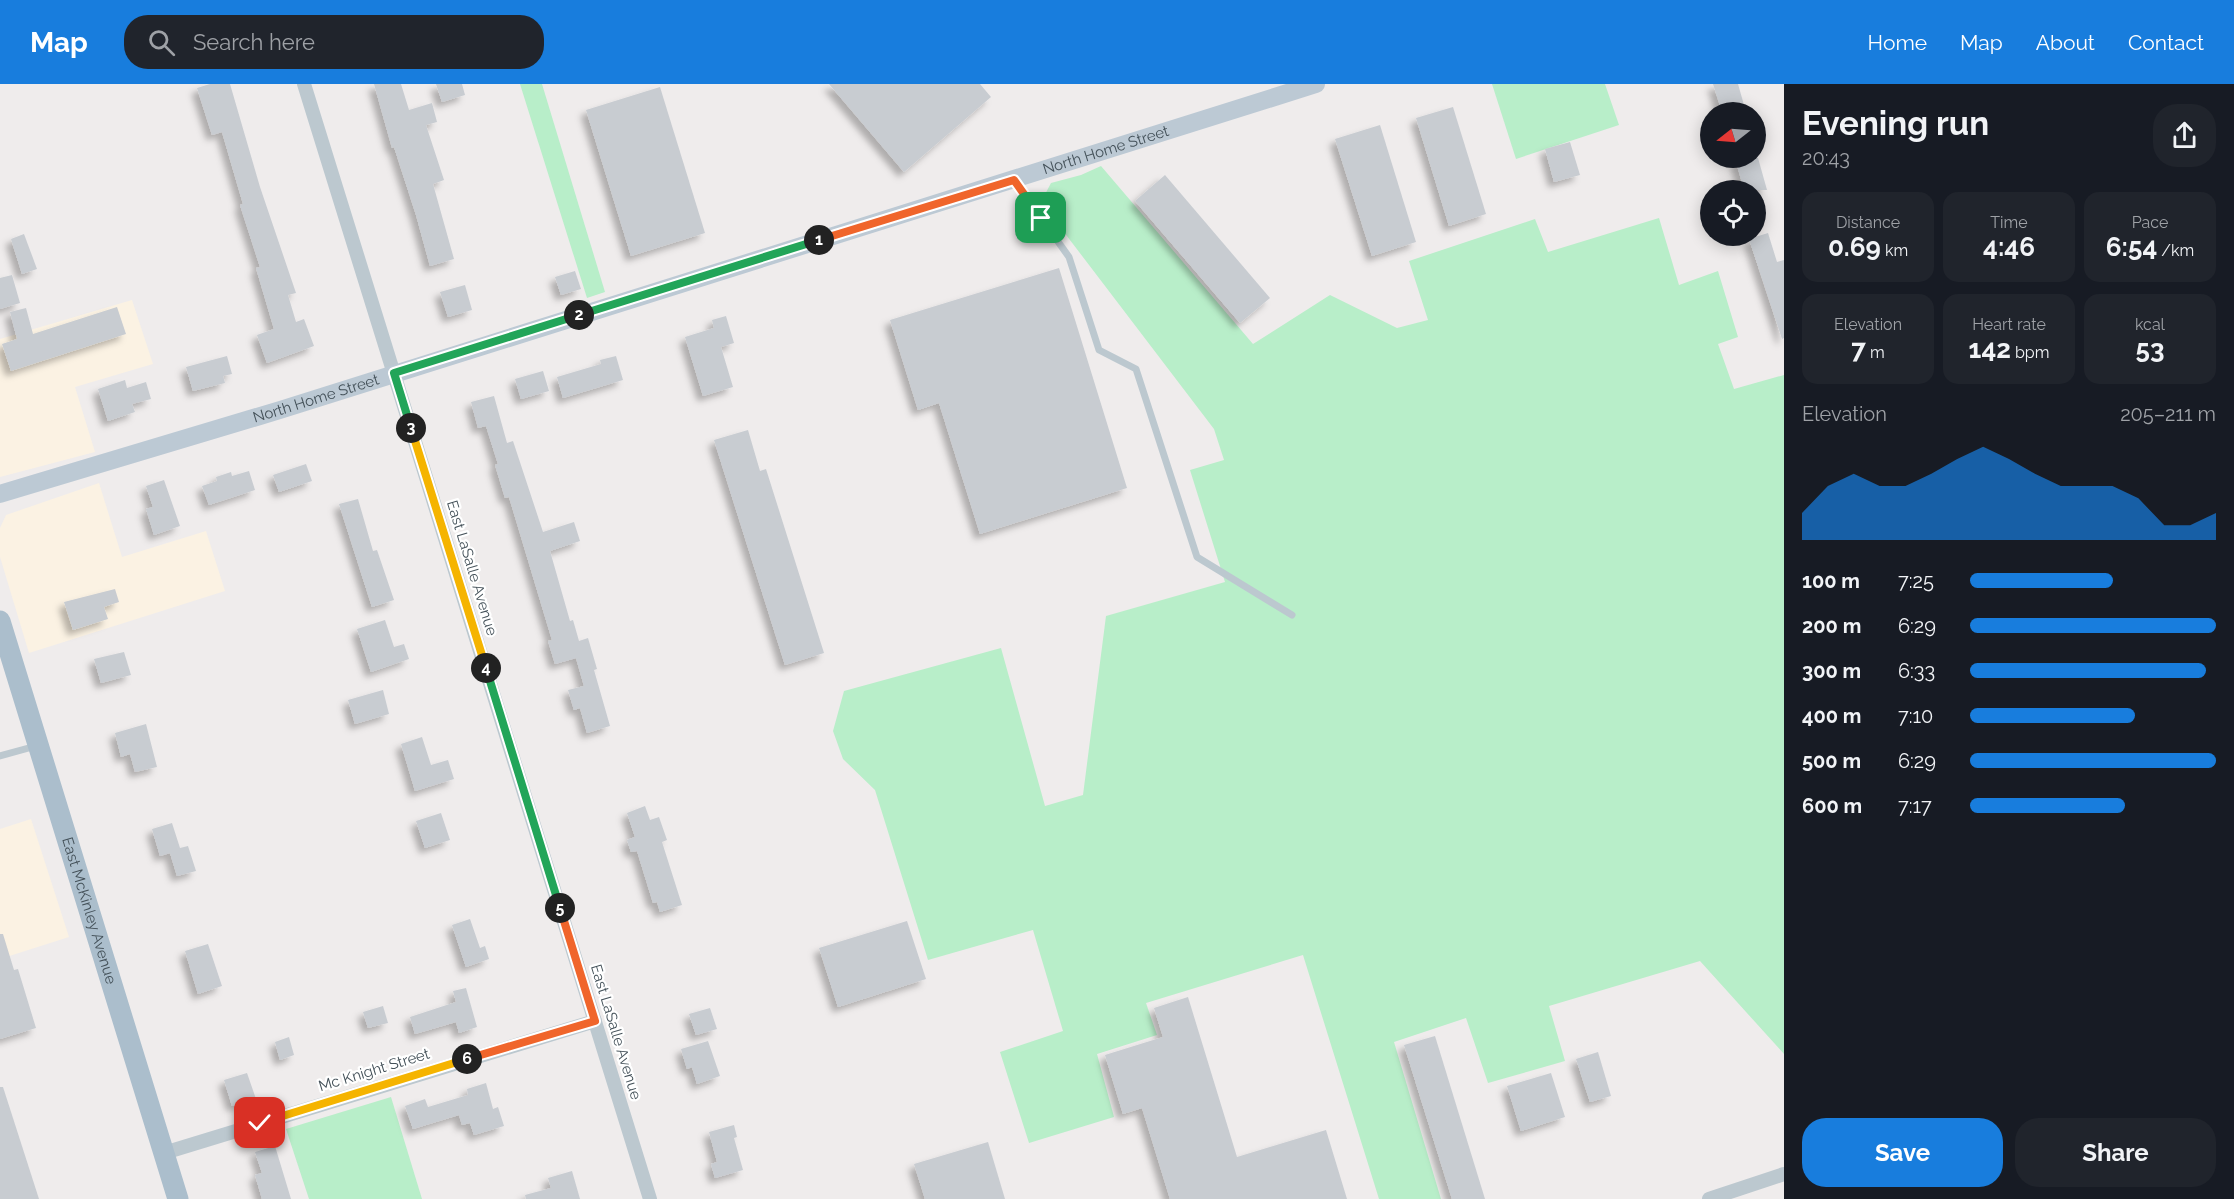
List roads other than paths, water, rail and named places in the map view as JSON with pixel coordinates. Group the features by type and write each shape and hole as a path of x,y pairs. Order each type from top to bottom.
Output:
{"main road":[{"name":"East McKinley Avenue","path":"0,621 178,1199"}],"street":[{"name":"East LaSalle Avenue","path":"304,84 650,1199"},
{"name":"North Home Street","path":"0,494 1014,180 1316,84"},
{"name":"Mc Knight Street","path":"164,1152 595,1021"},
{"path":"1709,1199 1784,1174"}],"lane":[{"path":"1014,180 1069,257 1099,350 1136,369 1197,557 1292,615"},
{"path":"0,756 38,745"}]}
